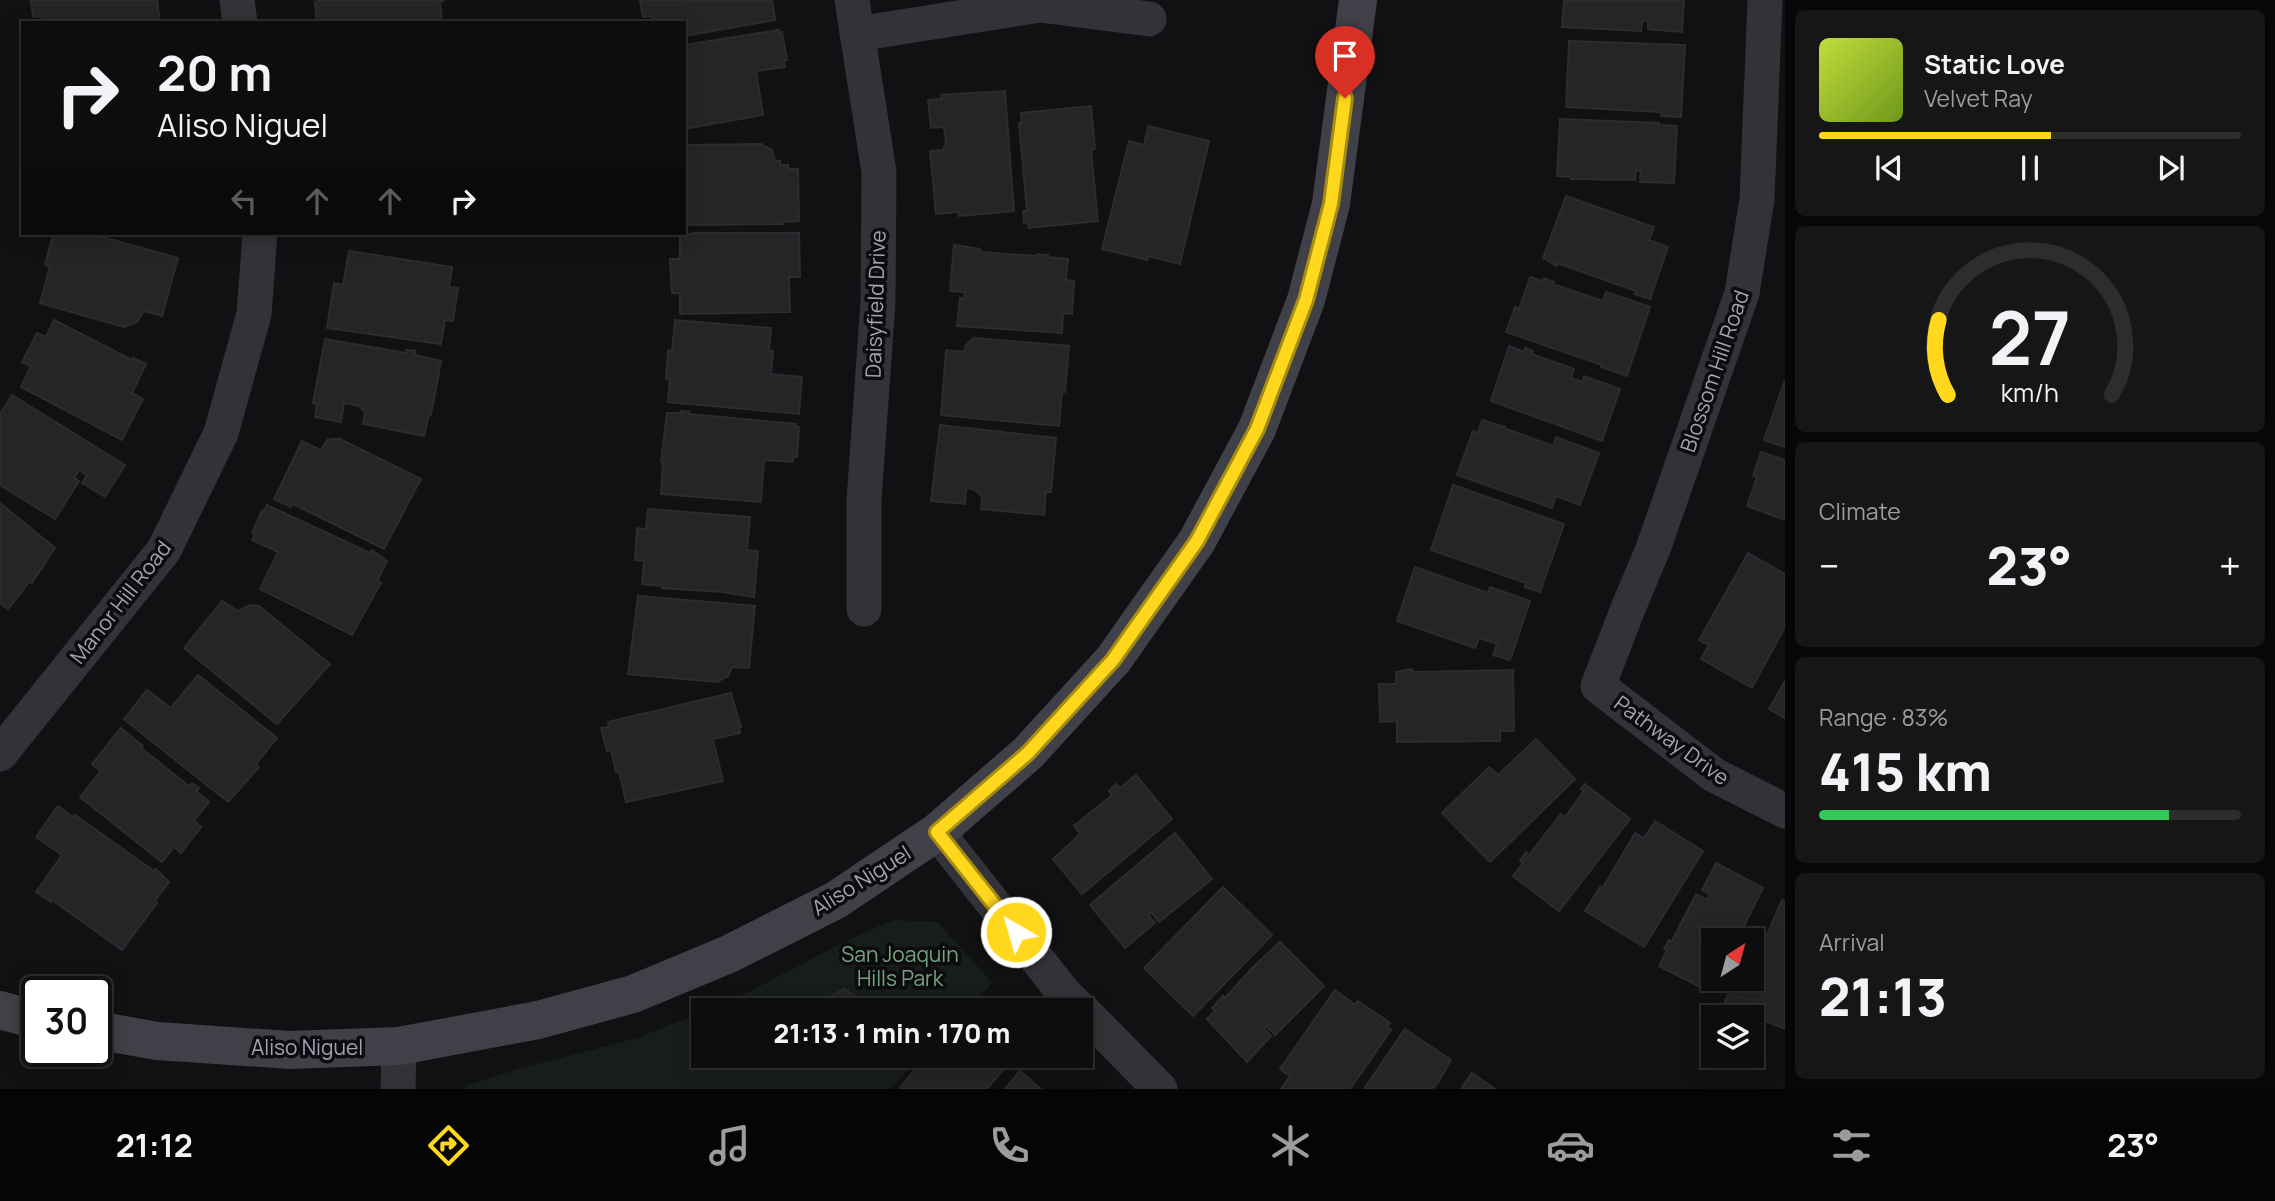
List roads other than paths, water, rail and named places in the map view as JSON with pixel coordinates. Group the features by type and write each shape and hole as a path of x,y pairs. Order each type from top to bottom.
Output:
{"street":[{"path":"237,0 240,21"},
{"name":"Aliso Niguel","path":"112,1033 157,1041 290,1050 399,1046 538,1020 633,994 729,954 836,900 937,832 1028,753 1113,660 1197,541 1257,429 1306,300 1331,204 1358,0"},
{"name":"Blossom Hill Road","path":"1598,686 1653,549 1742,293 1757,199 1765,0"},
{"path":"854,17 1040,5 1149,19"},
{"name":"Daisyfield Drive","path":"854,17 879,172 878,301 864,500 864,609"},
{"name":"Manor Hill Road","path":"0,754 164,550 221,433 254,314 260,235"},
{"name":"Pathway Drive","path":"1598,686 1714,775 1785,811"},
{"path":"937,832 1069,998"},
{"path":"0,1010 21,1016"},
{"path":"1093,1022 1160,1089"},
{"path":"398,1089 399,1046"}],"park label":[{"name":"San Joaquin Hills Park","path":"900,966"}]}
